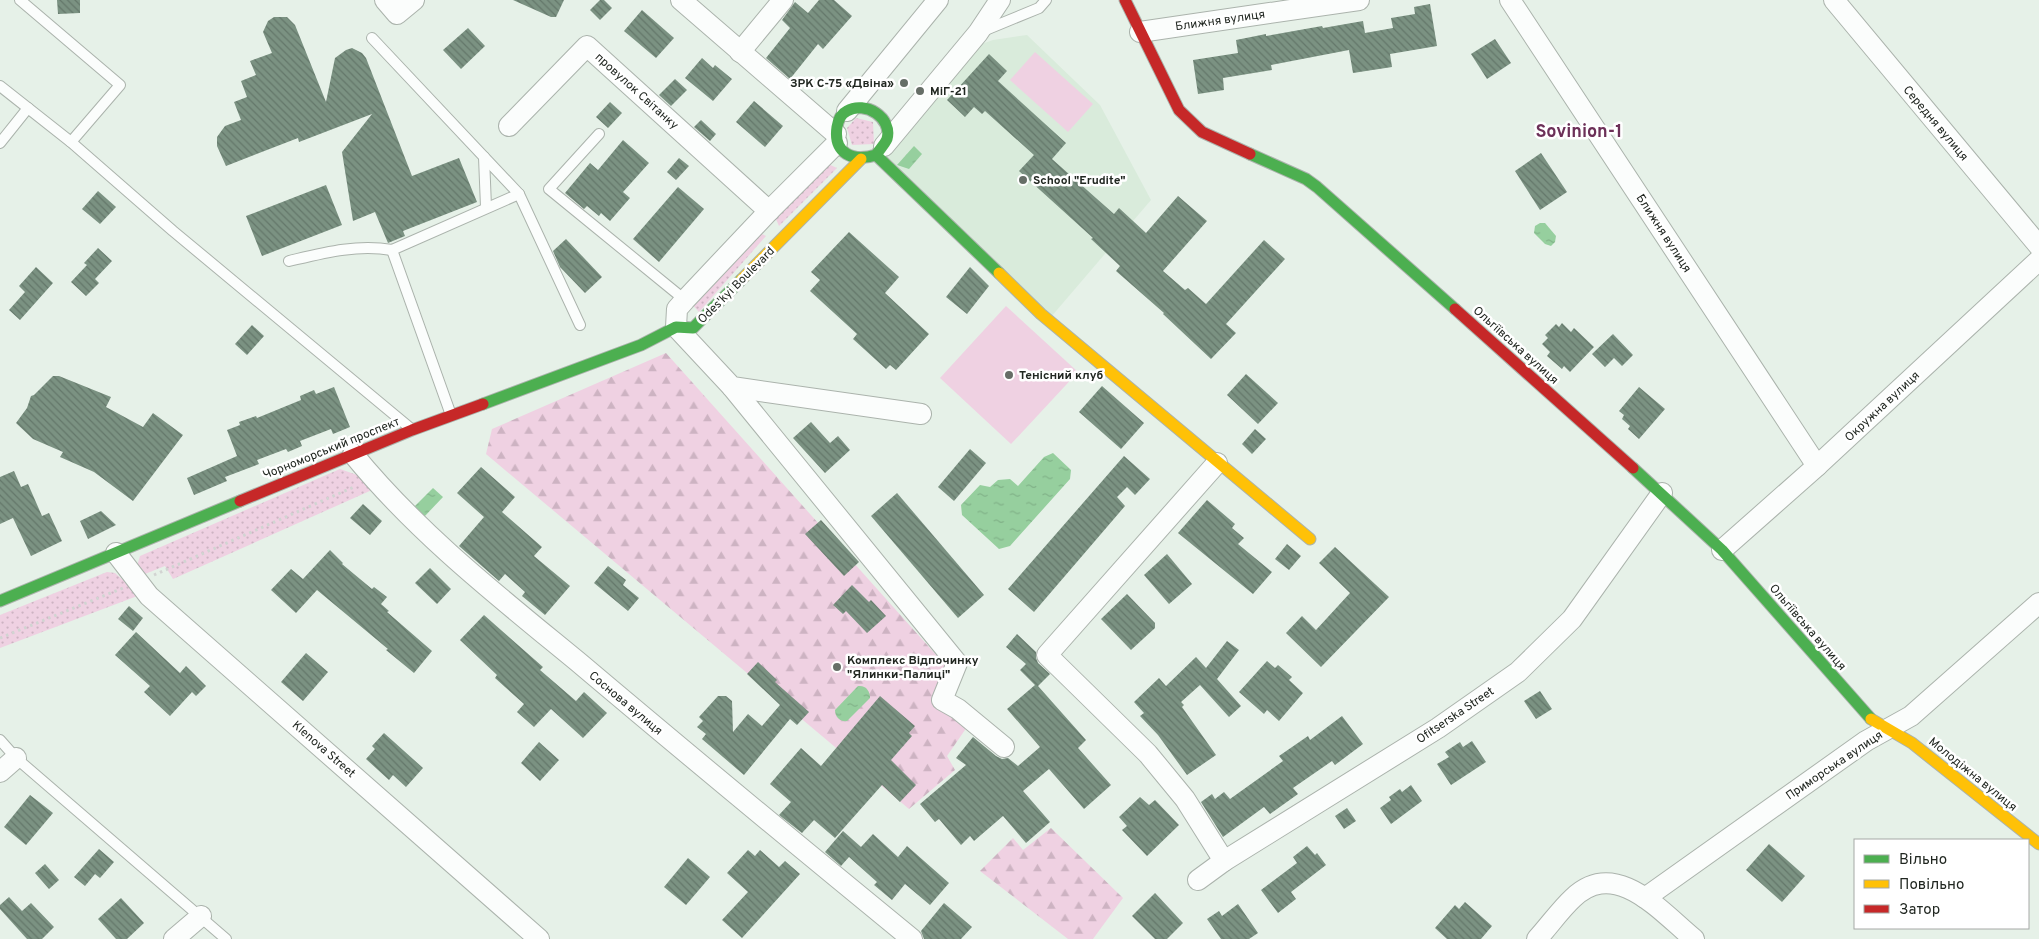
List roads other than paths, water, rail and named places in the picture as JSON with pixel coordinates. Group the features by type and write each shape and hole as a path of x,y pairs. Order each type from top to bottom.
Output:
{"street":[{"path":"391,7 414,0"},
{"path":"681,0 854,158 861,159 883,145 978,33 1000,0"},
{"path":"740,52 783,0"},
{"name":"Odes'kyi Boulevard","path":"861,159 693,328 676,327 677,309 769,211 839,143 837,125 852,109 938,0"},
{"name":"Ольгіївська вулиця","path":"1125,0 1179,110 1191,123 1202,132 1306,179 1317,187 1662,494 1722,550 1867,717 1889,728"},
{"name":"Ближня вулиця","path":"1140,32 1359,0"},
{"name":"Ближня вулиця","path":"1510,0 1817,466"},
{"name":"Середня вулиця","path":"1834,0 2039,246"},
{"name":"провулок Світанку","path":"509,126 587,46 769,211"},
{"path":"852,109 869,108 878,112 885,122 883,145 1040,314 1310,539"},
{"name":"Окружна вулиця","path":"1722,550 1817,466 2039,260"},
{"path":"676,327 732,387 957,663 942,700 958,709 1004,747"},
{"name":"Чорноморський проспект","path":"0,601 412,430 641,345 676,327"},
{"path":"732,387 921,414"},
{"name":"Соснова вулиця","path":"353,454 381,489 472,573 912,939"},
{"path":"1217,463 1047,655 1148,754 1185,799 1224,860"},
{"name":"Ofitserska Street","path":"1198,880 1224,860 1438,728 1518,672 1572,619 1662,494"},
{"name":"Klenova Street","path":"116,553 149,596 539,939"},
{"name":"Приморська вулиця","path":"1645,898 1866,741 1911,716 2039,603"},
{"name":"Молодіжна вулиця","path":"1889,728 1912,743 2039,844"},
{"path":"0,772 16,758"},
{"path":"1537,939 1573,898 1586,888 1602,883 1618,884 1632,888 1694,939"},
{"path":"174,939 201,916"}],"lane":[{"path":"20,0 120,85 71,142"},
{"path":"978,33 1040,8 1046,0"},
{"path":"372,38 519,194 580,326"},
{"path":"0,86 71,142 173,231 412,430"},
{"path":"0,143 28,108"},
{"path":"599,134 549,189 685,300"},
{"path":"484,157 486,207"},
{"path":"289,261 341,249 374,247 392,250 519,194"},
{"path":"392,250 451,416"},
{"path":"0,740 16,758 226,939"}],"water":[{"path":"914,146 922,154 909,169 897,165"},
{"path":"1545,223 1556,236 1555,242 1551,246 1545,244 1534,233 1535,226"},
{"path":"1053,453 1071,470 1070,479 1010,546 999,549 962,515 961,505 980,485 990,487 998,480 1010,479 1018,486 1044,457"},
{"path":"433,488 443,497 424,517 414,507"},
{"path":"858,686 863,686 867,689 870,698 847,721 838,719 835,710"}],"place":[{"name":"ЗРК С-75 «Двіна»","path":"904,83"},
{"name":"МіГ-21","path":"920,91"},
{"name":"School \"Erudite\"","path":"1023,180"},
{"name":"Тенісний клуб","path":"1009,375"},
{"name":"Комплекс Відпочинку \"Ялинки-Палиці\"","path":"837,667"}],"district":[{"name":"Sovinion-1","path":"1579,131"}]}
